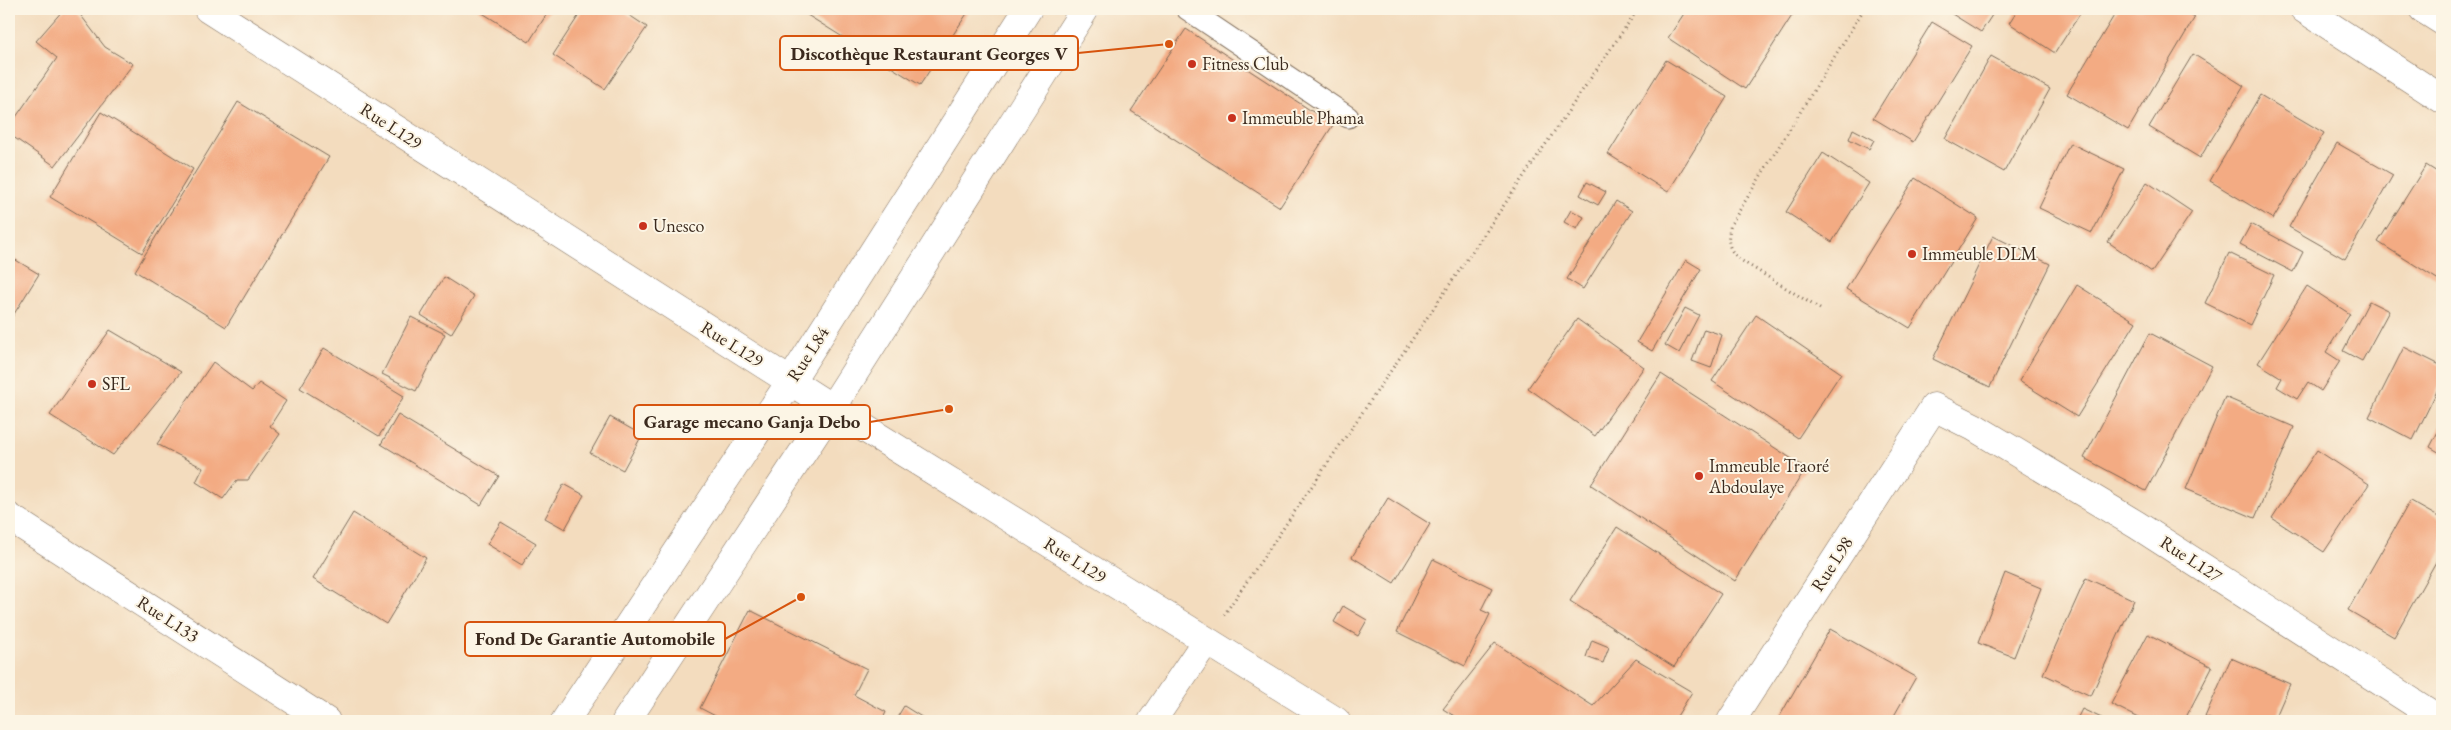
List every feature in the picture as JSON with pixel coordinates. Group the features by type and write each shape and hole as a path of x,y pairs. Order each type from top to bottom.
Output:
{"street":[{"name":"Rue L129","path":"208,9 790,382 1336,721"},
{"name":"Rue L84","path":"565,721 790,382 1028,9"},
{"path":"626,721 832,408 1085,9"},
{"path":"2304,9 2442,99"},
{"path":"2424,9 2442,21"},
{"name":"Rue L127","path":"1934,407 1974,427 2137,525 2442,721"},
{"name":"Rue L98","path":"1731,721 1934,407"},
{"name":"Rue L133","path":"9,517 326,721"},
{"path":"1152,721 1206,641"}],"lane":[{"path":"1187,9 1348,117"}],"path":[{"path":"1206,641 1638,9"},
{"path":"1820,309 1739,259 1730,251 1728,234 1731,224 1864,9"}],"building":[{"path":"64,9 76,9 105,47 133,64 55,166 9,134 9,127 57,58 36,41"},
{"path":"476,9 550,9 529,42"},
{"path":"583,9 620,9 647,27 605,89 553,55"},
{"path":"807,9 970,9 920,85 804,13"},
{"path":"1687,9 1819,9 1818,11 1795,11 1745,89 1668,38"},
{"path":"1944,9 1996,9 1981,32"},
{"path":"2018,9 2083,9 2055,53 2009,23"},
{"path":"2118,9 2182,9 2195,17 2128,130 2067,94"},
{"path":"1932,22 1972,46 1913,142 1873,118"},
{"name":"Immeuble Phama","path":"1186,29 1333,125 1280,207 1131,111"},
{"path":"2193,54 2244,86 2200,158 2149,127"},
{"path":"1991,56 2050,89 2004,172 1945,139"},
{"path":"1666,60 1727,97 1668,192 1608,154"},
{"path":"2260,95 2324,133 2273,219 2210,181"},
{"path":"238,102 329,157 226,327 135,271"},
{"path":"101,112 193,169 142,253 50,197"},
{"path":"1853,129 1874,140 1869,149 1849,139"},
{"path":"2070,143 2124,169 2092,233 2039,208"},
{"path":"2337,143 2393,175 2345,259 2289,227"},
{"path":"1823,153 1869,183 1832,242 1786,212"},
{"path":"2426,165 2442,175 2442,282 2378,242"},
{"name":"Immeuble DLM","path":"1915,178 1978,218 1910,328 1846,289"},
{"path":"1587,182 1606,192 1598,205 1580,195"},
{"path":"2147,182 2192,212 2152,272 2108,242"},
{"path":"1616,201 1632,211 1583,289 1567,279"},
{"path":"1571,210 1584,217 1577,229 1564,222"},
{"path":"2251,224 2303,252 2293,272 2240,244"},
{"path":"1993,236 2050,264 1990,387 1933,359"},
{"path":"2229,253 2274,275 2250,325 2205,303"},
{"path":"14,259 39,274 9,322 9,267"},
{"path":"1686,260 1701,269 1652,351 1637,342"},
{"path":"444,277 474,296 451,334 421,315"},
{"path":"2077,285 2136,322 2077,417 2019,381"},
{"path":"2307,286 2350,314 2326,352 2340,361 2321,391 2308,382 2297,399 2277,387 2282,378 2258,363"},
{"path":"2369,301 2389,311 2362,361 2343,351"},
{"path":"1685,308 1699,315 1679,353 1665,345"},
{"path":"1756,315 1841,373 1798,438 1712,381"},
{"path":"411,317 445,334 416,391 382,374"},
{"path":"1577,319 1644,367 1595,436 1528,388"},
{"path":"1704,329 1722,335 1711,368 1692,361"},
{"path":"110,330 181,372 113,455 50,415"},
{"path":"2150,333 2212,366 2146,491 2084,458"},
{"path":"2404,347 2442,366 2442,381 2413,440 2369,417"},
{"path":"324,348 404,396 379,436 300,388"},
{"path":"213,362 252,391 259,383 286,401 270,426 280,434 248,480 237,480 223,499 196,482 203,468 157,444"},
{"name":"Immeuble Traoré Abdoulaye","path":"1661,374 1806,468 1735,581 1591,485"},
{"path":"2225,397 2294,427 2255,518 2186,489"},
{"path":"398,415 499,476 481,505 381,444"},
{"path":"610,417 642,435 623,470 590,453"},
{"path":"2442,424 2442,454 2430,447"},
{"path":"2317,450 2369,484 2324,552 2272,518"},
{"path":"564,484 584,495 565,529 545,518"},
{"path":"1388,498 1430,524 1394,583 1352,557"},
{"path":"2410,501 2442,519 2442,551 2394,637 2348,610"},
{"path":"353,513 426,558 386,624 313,579"},
{"path":"501,522 536,543 522,565 487,544"},
{"path":"1617,527 1721,594 1674,667 1570,601"},
{"path":"1433,559 1492,588 1481,610 1490,614 1465,666 1397,632"},
{"path":"2005,573 2041,588 2014,657 1978,643"},
{"path":"2086,578 2134,600 2091,696 2043,674"},
{"path":"1343,606 1367,620 1358,636 1334,622"},
{"path":"750,610 867,669 854,695 886,712 882,721 725,721 700,708"},
{"path":"1830,629 1916,677 1891,721 1777,721"},
{"path":"2148,634 2212,667 2184,721 2145,721 2111,704"},
{"path":"1592,640 1609,647 1603,663 1586,657"},
{"path":"1495,643 1593,706 1636,659 1692,692 1674,721 1462,721 1443,709"},
{"path":"2231,658 2290,684 2274,721 2215,721 2205,717"},
{"path":"904,706 928,721 895,721"},
{"path":"2082,709 2108,721 2076,721"}],"place":[{"name":"Discothèque Restaurant Georges V","path":"1169,44"},
{"name":"Fitness Club","path":"1192,64"},
{"name":"Immeuble Phama","path":"1232,118"},
{"name":"Unesco","path":"643,226"},
{"name":"Immeuble DLM","path":"1912,254"},
{"name":"SFL","path":"92,384"},
{"name":"Garage mecano Ganja Debo","path":"949,409"},
{"name":"Immeuble Traoré Abdoulaye","path":"1699,476"},
{"name":"Fond De Garantie Automobile","path":"801,597"}]}
